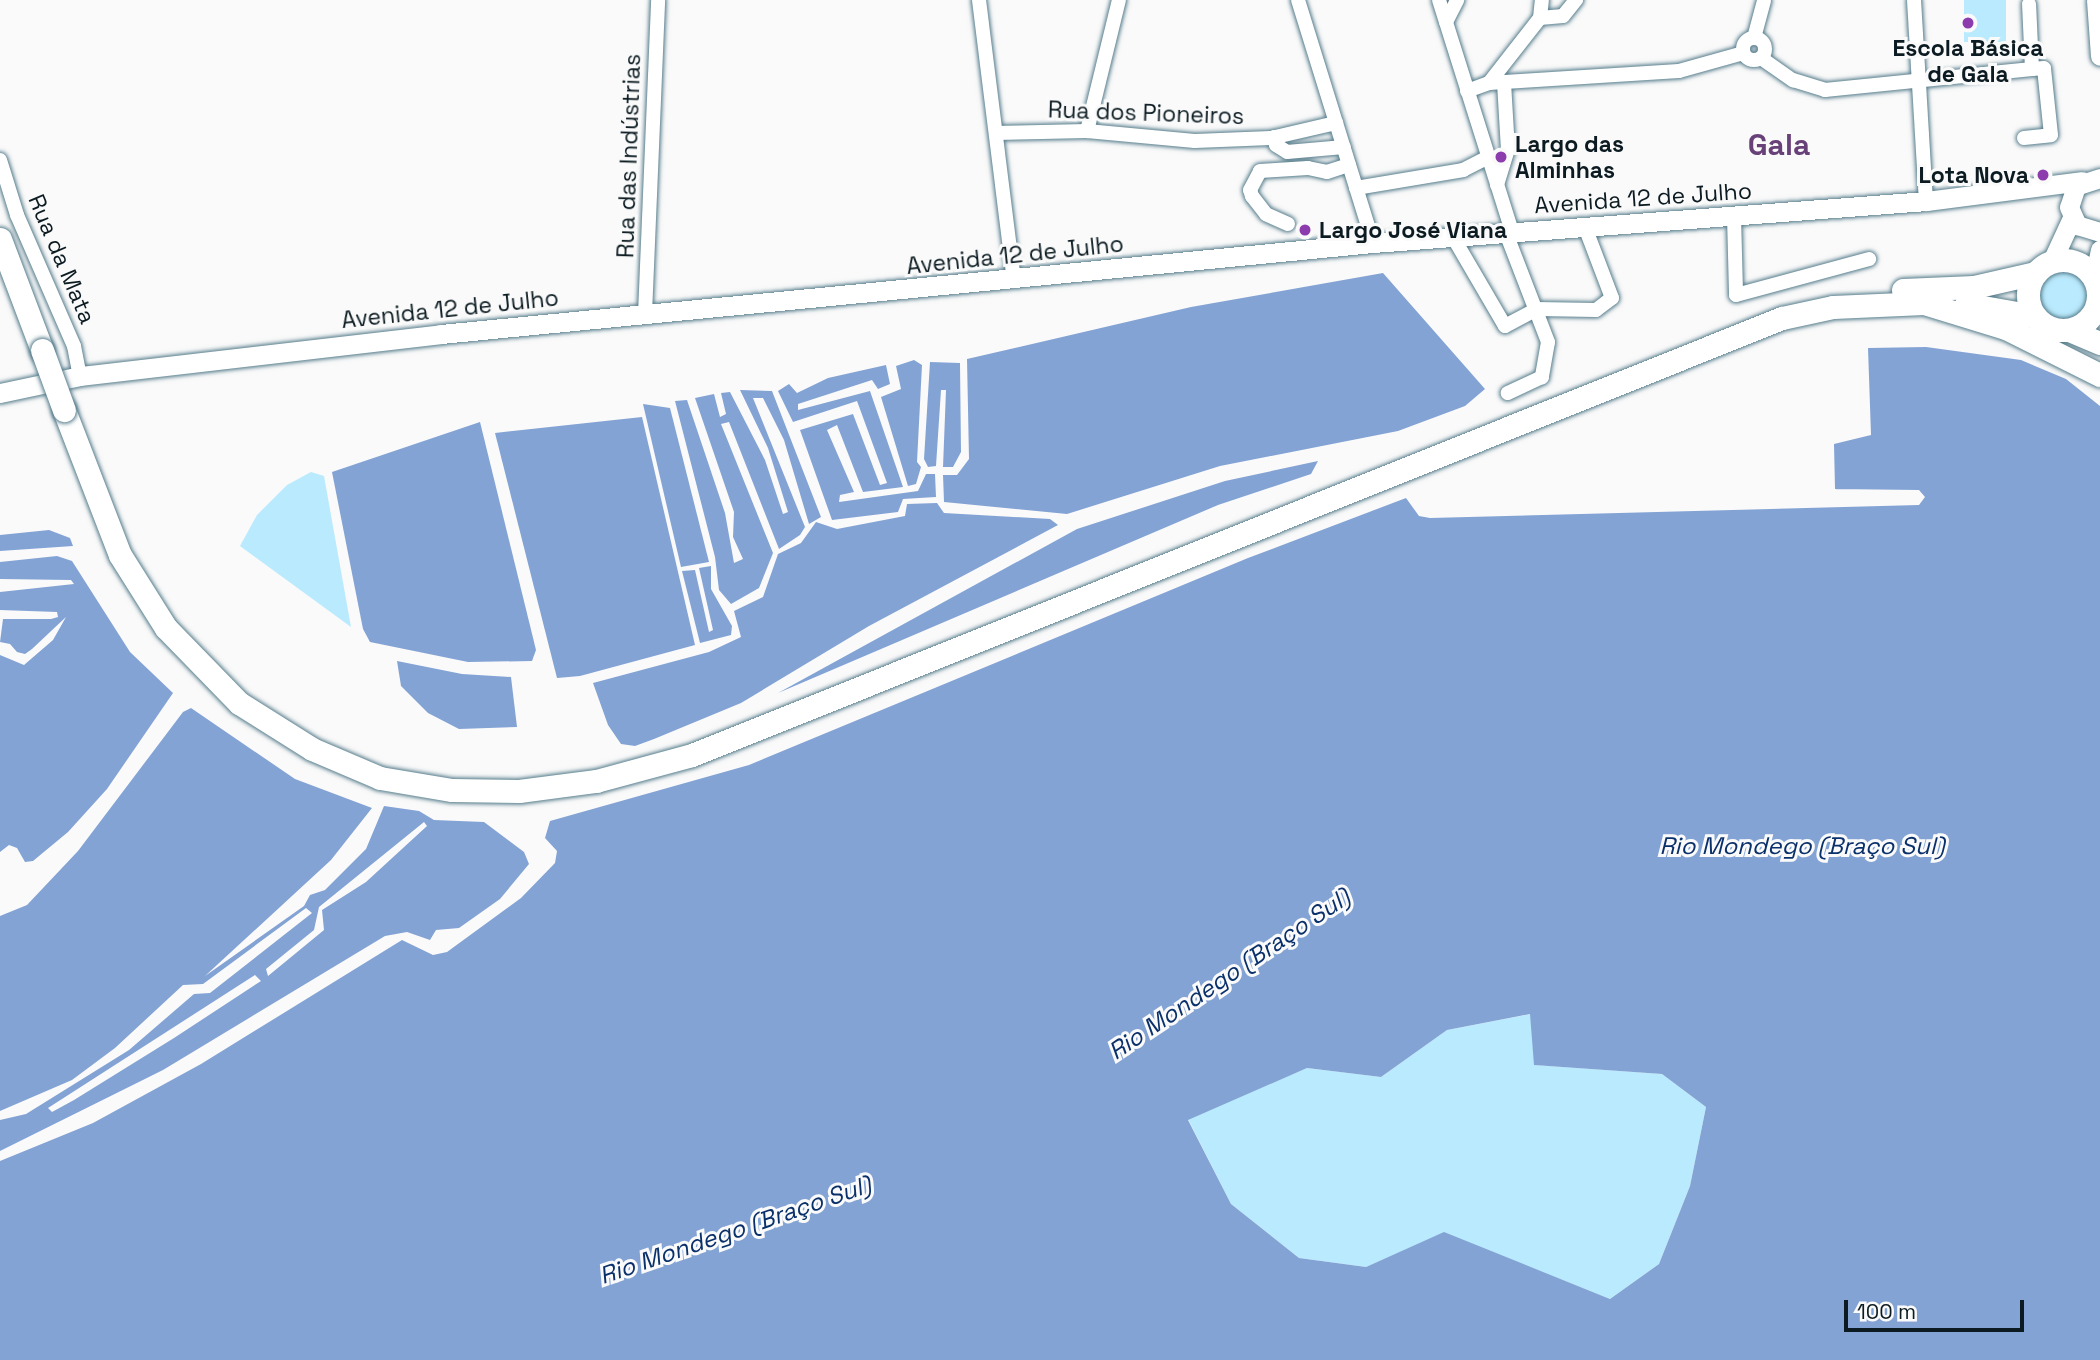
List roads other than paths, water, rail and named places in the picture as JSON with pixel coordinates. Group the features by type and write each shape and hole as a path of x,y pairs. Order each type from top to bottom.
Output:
{"main road":[{"path":"2096,0 2100,56"},
{"path":"2034,316 2027,295 2071,212 2072,192 2091,179 2100,158"},
{"name":"Avenida 12 de Julho","path":"0,393 80,376 645,314 1014,281 1373,243 1926,201 2037,189 2091,179"},
{"path":"2037,189 2071,212 2085,230 2100,232"},
{"path":"0,239 120,555 166,628 239,703 312,749 380,778 452,790 519,790 596,781 692,755 1782,318 1814,301 1846,293 1974,286 2043,267 2080,264 2097,295"},
{"path":"2069,330 2088,320 2097,295 2100,250"},
{"path":"1782,318 1833,307 1924,303 1978,304 2034,316 2050,328 2069,330 2100,342"},
{"path":"1924,303 2006,328 2100,374"}],"street":[{"name":"Rua das Indústrias","path":"645,314 658,0"},
{"path":"979,0 1014,281"},
{"path":"1087,131 1119,0"},
{"path":"1298,0 1373,243"},
{"path":"1439,0 1509,232 1548,342 1547,362 1542,377 1508,393"},
{"path":"1446,22 1457,0"},
{"path":"1497,185 1508,150 1497,83 1540,18 1542,0"},
{"path":"1540,18 1563,16 1576,0"},
{"path":"1754,38 1764,0"},
{"path":"1914,0 1926,201"},
{"path":"2029,4 2032,69"},
{"path":"1754,38 1744,42 1743,53 1749,60 1761,58 1793,80 1825,90 2044,68 2051,135 2024,138"},
{"path":"1754,38 1765,45 1761,58"},
{"path":"1468,91 1497,83 1679,71 1743,53"},
{"name":"Rua dos Pioneiros","path":"996,133 1087,131 1195,141 1274,137 1336,123"},
{"path":"1274,137 1276,145 1287,152 1344,147"},
{"path":"1356,188 1463,170 1488,157"},
{"name":"Rua da Mata","path":"0,160 17,215 74,345 80,376"},
{"path":"1288,224 1266,214 1252,196 1254,178 1260,171 1308,168 1326,172 1349,165"},
{"path":"1734,216 1737,295 1868,259"},
{"path":"1453,237 1505,326 1537,309 1596,310 1612,298 1585,227"}],"water":[{"path":"1383,273 1485,389 1465,406 1398,431 1220,466 1067,514 944,502 943,475 957,475 969,459 967,359 1191,307"},
{"name":"Rio Mondego (Braço Sul)","path":"1926,347 2021,360 2066,379 2100,406 2100,1360 0,1360 0,1161 93,1123 201,1064 402,940 433,955 447,952 521,898 555,863 557,851 545,838 550,821 749,765 1248,558 1406,498 1419,516 1430,518 1919,505 1925,497 1919,490 1835,489 1834,444 1871,435 1868,348","holes":["1530,1014 1534,1065 1662,1074 1706,1107 1690,1186 1659,1264 1610,1299 1444,1232 1366,1267 1299,1258 1231,1204 1188,1120 1307,1068 1381,1077 1447,1030"]},
{"path":"914,360 922,365 917,462 921,467 916,484 908,486 881,397 901,389 896,366"},
{"path":"930,362 960,363 961,452 953,467 943,467 946,390 941,390 936,466 928,467 924,459"},
{"path":"886,365 890,384 878,389 872,380 798,404 798,410 870,391 903,487 863,492 837,425 827,430 854,492 840,495 839,502 918,491 926,474 935,474 936,497 903,499 898,512 832,520 800,430 853,414 880,485 887,483 857,401 793,422 778,391 789,384 797,393 828,378"},
{"path":"740,390 772,391 821,517 809,524 784,440 763,398 753,398 805,527 800,535 779,549 729,422 721,424 773,553 759,588 731,604 719,590 715,557 675,401 687,400 725,513 734,563 743,559 733,537 734,512 695,398 714,394 720,417 726,414 721,393 730,392 765,460 783,514 788,512 768,448"},
{"path":"643,404 670,408 709,562 681,567"},
{"path":"642,417 695,645 580,676 557,678 495,433"},
{"path":"480,422 536,650 532,661 468,662 370,642 363,629 332,472"},
{"path":"1318,461 1311,474 1218,505 778,693 1077,529 1225,481"},
{"path":"937,503 944,513 1050,519 1058,525 869,626 741,703 635,746 621,744 608,725 593,683 709,652 741,637 734,611 763,597 778,554 801,543 816,522 837,529 905,516 907,504"},
{"path":"49,530 70,538 73,546 0,551 0,535"},
{"path":"57,556 72,561 130,652 173,693 107,789 68,832 33,861 25,862 17,848 9,845 0,852 0,655 24,665 53,640 66,617 25,654 17,652 10,644 0,642 3,619 51,619 58,617 57,612 0,610 0,592 74,584 71,580 0,579 0,562"},
{"path":"711,566 711,589 732,626 731,635 700,643 682,571 695,570 709,632 713,630 699,568"},
{"path":"397,661 462,674 511,677 517,727 459,729 428,713 401,686"},
{"path":"191,708 295,779 372,808 331,860 205,976 304,906 310,895 325,890 366,849 384,806 419,811 434,820 484,822 524,852 529,864 500,899 459,928 436,930 430,940 407,932 385,936 163,1070 0,1151 0,1120 26,1114 129,1050 194,994 210,993 312,913 306,908 203,984 183,985 115,1048 72,1080 0,1111 0,916 27,905 78,851 183,712","holes":["424,822 427,826 366,882 322,910 324,930 268,976 266,969 314,930 319,907","255,975 261,981 174,1038 74,1100 52,1112 48,1108"]}],"place":[{"name":"Escola Básica de Gala","path":"1968,23"},
{"name":"Largo das Alminhas","path":"1501,157"},
{"name":"Lota Nova","path":"2043,175"},
{"name":"Largo José Viana","path":"1305,230"}],"district":[{"name":"Gala","path":"1779,145"}]}
